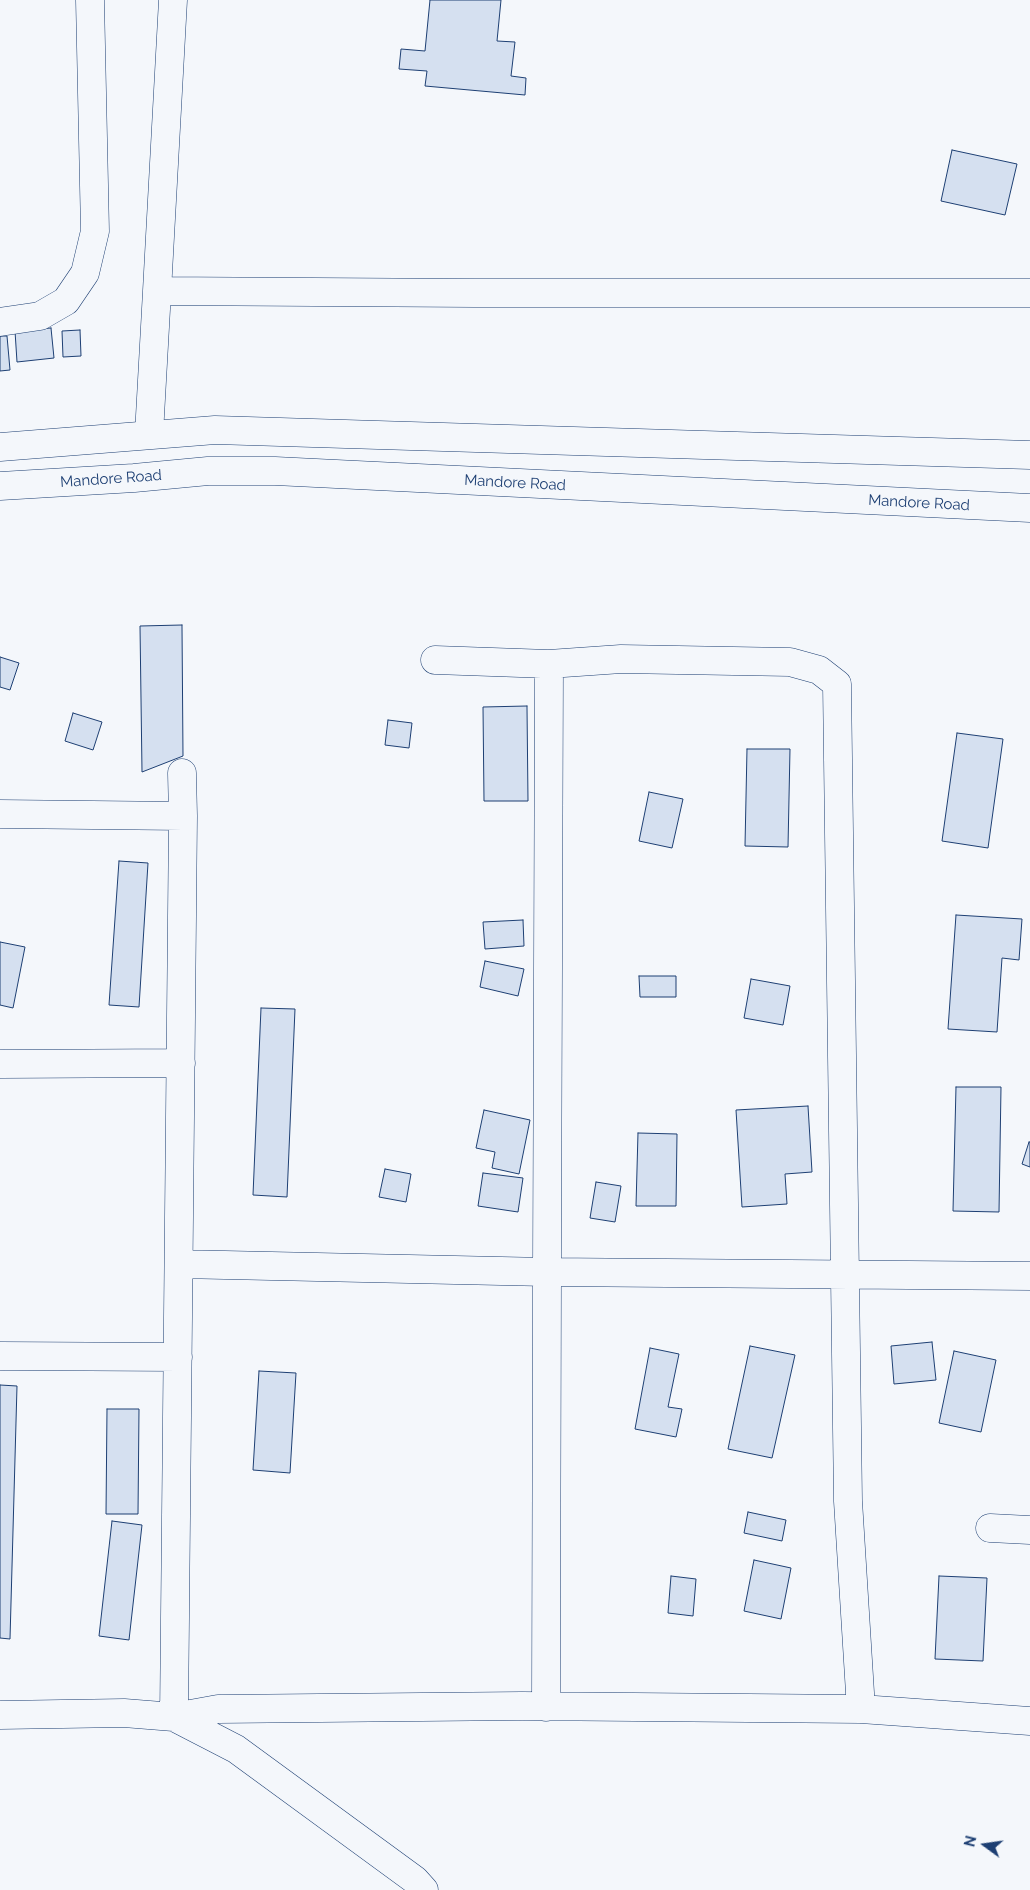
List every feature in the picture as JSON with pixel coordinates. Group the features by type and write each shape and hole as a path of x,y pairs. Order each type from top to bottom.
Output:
{"main road":[{"path":"0,322 40,316 47,312 66,301 85,273 95,231 90,0"},
{"path":"149,434 172,0"},
{"path":"157,291 1030,293"},
{"path":"0,447 215,430 1030,455"},
{"name":"Mandore Road","path":"0,486 134,478 208,470 275,471 1030,508"},
{"path":"435,660 549,664 621,659 790,662 819,670 836,684 848,1502 862,1709"},
{"path":"546,1707 549,664"},
{"path":"174,1717 182,772"},
{"path":"0,814 183,816"},
{"path":"0,1064 181,1063"},
{"path":"179,1264 547,1272 1030,1276"},
{"path":"0,1356 178,1357"},
{"path":"990,1528 1030,1530"},
{"path":"0,1715 124,1713 174,1717 218,1709 546,1707 862,1709 1030,1721"},
{"path":"174,1717 236,1749 415,1880 424,1890"}],"building":[{"path":"430,0 501,0 497,41 515,42 511,76 526,78 525,95 425,86 427,71 399,69 401,49 425,51"},
{"path":"952,150 1017,164 1005,215 941,201"},
{"path":"51,328 54,358 17,362 15,331"},
{"path":"80,330 81,356 63,357 62,331"},
{"path":"0,336 7,336 10,370 0,371"},
{"path":"182,625 183,756 142,772 140,626"},
{"path":"0,657 19,663 10,690 0,687"},
{"path":"527,706 528,801 484,801 483,707"},
{"path":"73,713 102,722 93,750 65,741"},
{"path":"388,720 412,723 409,748 385,745"},
{"path":"957,733 1003,739 988,848 942,841"},
{"path":"747,749 790,749 788,847 745,846"},
{"path":"649,792 683,799 672,848 639,841"},
{"path":"119,861 148,863 139,1007 109,1005"},
{"path":"956,915 1022,919 1019,960 1002,958 997,1032 948,1029"},
{"path":"523,920 524,946 485,949 483,922"},
{"path":"0,942 25,947 13,1008 0,1005"},
{"path":"485,961 524,969 518,996 480,987"},
{"path":"639,976 676,976 676,997 640,997"},
{"path":"751,979 790,986 783,1025 744,1018"},
{"path":"261,1008 295,1009 287,1197 253,1195"},
{"path":"956,1087 1001,1087 999,1212 953,1211"},
{"path":"808,1106 812,1172 785,1174 787,1204 742,1207 736,1110"},
{"path":"484,1110 530,1120 519,1174 492,1168 495,1152 476,1148"},
{"path":"638,1133 677,1134 676,1206 636,1206"},
{"path":"1030,1142 1030,1167 1022,1164"},
{"path":"385,1169 411,1174 406,1202 379,1197"},
{"path":"483,1173 523,1178 518,1212 478,1206"},
{"path":"596,1182 621,1186 615,1222 590,1218"},
{"path":"932,1342 936,1380 894,1384 891,1346"},
{"path":"750,1346 795,1355 772,1458 728,1449"},
{"path":"650,1348 679,1354 668,1407 682,1409 676,1437 635,1429"},
{"path":"954,1351 996,1360 981,1432 939,1423"},
{"path":"259,1371 296,1373 290,1473 253,1470"},
{"path":"0,1385 17,1386 10,1639 0,1638"},
{"path":"107,1409 139,1409 138,1514 106,1514"},
{"path":"748,1512 786,1520 782,1541 744,1533"},
{"path":"112,1521 142,1525 129,1640 99,1636"},
{"path":"754,1560 791,1568 781,1619 744,1611"},
{"path":"671,1576 696,1579 693,1616 668,1613"},
{"path":"939,1576 987,1578 983,1661 935,1659"}]}
